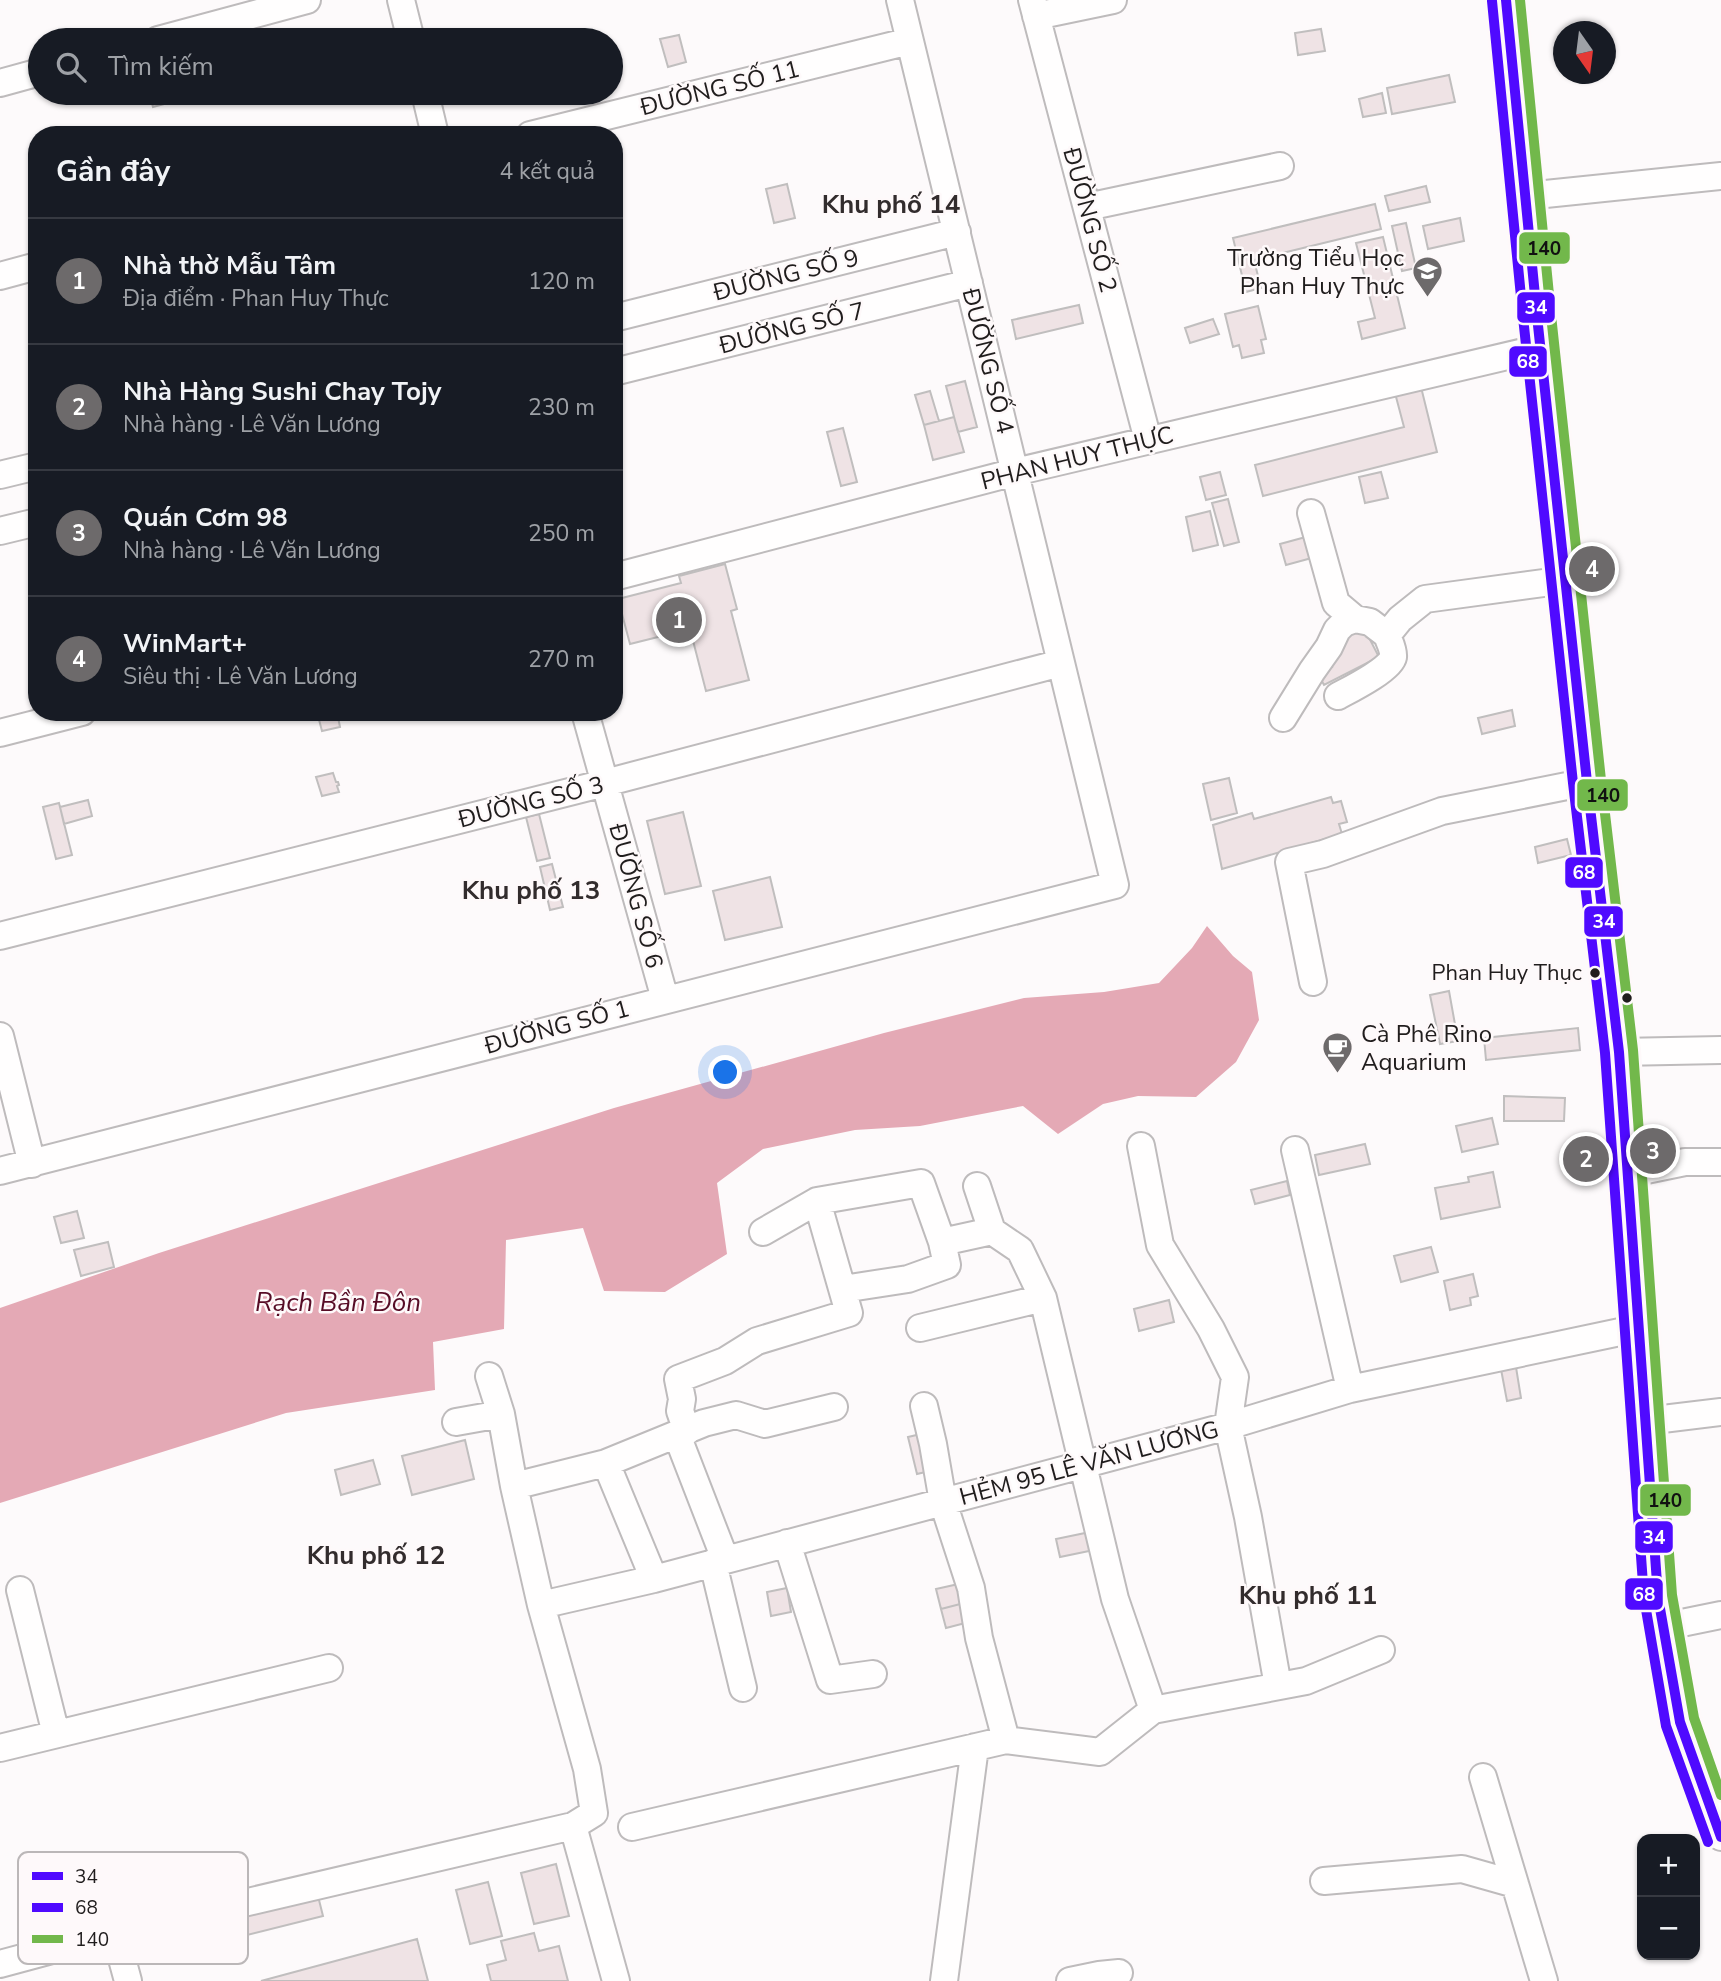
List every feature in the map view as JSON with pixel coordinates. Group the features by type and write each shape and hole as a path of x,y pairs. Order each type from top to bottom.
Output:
{"street":[{"path":"203,28 307,0"},
{"path":"401,0 408,28"},
{"name":"ĐƯỜNG SỐ 4","path":"900,0 1115,885"},
{"path":"1034,8 1113,0"},
{"path":"1506,0 1587,782 1619,1052 1658,1597 1680,1722 1721,1837"},
{"name":"ĐƯỜNG SỐ 2","path":"1034,8 1148,440"},
{"name":"ĐƯỜNG SỐ 11","path":"566,126 910,41"},
{"path":"0,83 28,75"},
{"path":"428,105 433,126"},
{"path":"1087,207 1280,166"},
{"path":"1526,196 1721,176"},
{"name":"ĐƯỜNG SỐ 9","path":"623,316 957,232"},
{"path":"0,276 28,268"},
{"name":"ĐƯỜNG SỐ 7","path":"623,370 969,284"},
{"name":"PHAN HUY THỰC","path":"623,575 1015,471 1541,348"},
{"path":"0,475 28,468"},
{"path":"1311,513 1336,603 1355,619"},
{"path":"0,531 28,524"},
{"path":"1387,635 1400,619 1425,599 1566,580"},
{"path":"1283,718 1344,622 1355,619 1370,622 1387,635 1393,658 1376,674 1338,696"},
{"name":"ĐƯỜNG SỐ 3","path":"0,936 605,783 1061,663"},
{"path":"0,733 47,721"},
{"name":"ĐƯỜNG SỐ 6","path":"588,721 665,999"},
{"path":"1313,982 1289,862 1323,854 1442,811 1587,782"},
{"name":"ĐƯỜNG SỐ 1","path":"0,1171 1115,885"},
{"path":"0,1036 32,1164"},
{"path":"1619,1052 1721,1050"},
{"path":"1141,1146 1160,1245 1211,1329 1235,1377 1228,1426 1248,1517 1278,1686"},
{"path":"1295,1150 1350,1389"},
{"path":"1627,1174 1685,1162 1721,1163"},
{"path":"763,1231 817,1201 921,1183 942,1242 947,1265 908,1279 842,1289"},
{"path":"977,1186 992,1231 1020,1250 1043,1298 1115,1599 1153,1710"},
{"path":"743,1688 719,1561 682,1433 682,1399 678,1379 725,1361 757,1341 849,1313 817,1201"},
{"path":"942,1242 992,1231"},
{"path":"920,1328 1043,1298"},
{"name":"HẺM 95 LÊ VĂN LƯƠNG","path":"541,1605 654,1578 1083,1465 1228,1426 1350,1389 1639,1328"},
{"path":"248,1902 573,1826 594,1814 587,1769 541,1605 501,1414 489,1376"},
{"path":"924,1406 943,1502 971,1588 979,1638 1006,1740"},
{"path":"514,1486 606,1463 704,1423 736,1415 765,1424 834,1408"},
{"path":"1646,1421 1721,1412"},
{"path":"456,1422 501,1414"},
{"path":"606,1463 654,1578"},
{"path":"787,1543 830,1680 873,1674"},
{"path":"20,1590 56,1734"},
{"path":"1662,1627 1721,1615"},
{"path":"632,1827 1006,1740 1100,1752 1153,1710 1306,1681 1381,1650"},
{"path":"0,1748 329,1668"},
{"path":"943,1981 975,1747"},
{"path":"1483,1777 1544,1981"},
{"path":"573,1826 615,1981"},
{"path":"1324,1881 1462,1869 1515,1884"},
{"path":"123,1964 128,1981"},
{"path":"1070,1981 1106,1976"}],"water":[{"name":"Rạch Bần Đôn","path":"1207,926 1233,956 1252,972 1259,1020 1236,1062 1196,1097 1138,1096 1103,1104 1058,1134 1023,1106 920,1126 855,1130 763,1149 717,1183 727,1254 665,1292 604,1291 583,1228 506,1240 504,1329 433,1342 435,1390 286,1413 0,1503 0,1308 159,1253 614,1108 884,1033 1024,998 1104,992 1159,983 1192,948"}],"building":[{"path":"1321,29 1325,51 1298,55 1295,33"},
{"path":"679,35 686,62 668,67 660,39"},
{"path":"1449,75 1455,102 1392,114 1387,88"},
{"path":"1382,93 1386,113 1363,117 1359,99"},
{"path":"787,184 795,218 774,223 766,189"},
{"path":"1426,186 1430,202 1389,211 1385,196"},
{"path":"1375,204 1381,229 1254,260 1261,288 1246,292 1233,238"},
{"path":"1460,218 1464,241 1428,249 1423,226"},
{"path":"1406,223 1416,268 1402,271 1392,226"},
{"path":"1383,237 1405,328 1362,339 1358,322 1375,318 1356,243"},
{"path":"1079,305 1083,323 1016,339 1012,320"},
{"path":"1258,306 1266,339 1261,340 1264,353 1242,358 1239,345 1233,347 1225,314"},
{"path":"1213,319 1219,334 1190,343 1185,328"},
{"path":"965,381 977,427 958,432 946,386"},
{"path":"1421,387 1437,452 1263,496 1255,465 1404,427 1395,393"},
{"path":"930,391 939,421 924,425 915,395"},
{"path":"954,417 964,452 933,460 924,425"},
{"path":"843,428 857,482 841,486 827,432"},
{"path":"1220,472 1226,495 1206,500 1200,477"},
{"path":"1381,472 1388,498 1365,503 1359,477"},
{"path":"1228,499 1239,542 1224,546 1212,503"},
{"path":"1210,511 1218,545 1193,551 1186,517"},
{"path":"1313,535 1319,556 1286,565 1280,544"},
{"path":"725,564 737,609 731,611 749,680 706,691 690,629 630,644 623,618 623,598 681,583 679,576"},
{"path":"1364,628 1379,657 1324,685 1318,674 1332,667 1323,649"},
{"path":"1512,710 1515,726 1482,734 1478,718"},
{"path":"319,721 339,721 340,727 322,731"},
{"path":"333,773 339,785 339,792 322,796 316,777"},
{"path":"1229,778 1237,813 1211,820 1203,784"},
{"path":"1331,797 1333,803 1341,801 1347,822 1339,824 1342,834 1222,869 1213,825 1252,813 1254,819"},
{"path":"88,800 92,816 64,824 60,807"},
{"path":"59,803 72,855 56,859 43,807"},
{"path":"683,812 701,886 665,894 647,821"},
{"path":"539,814 550,858 537,861 526,817"},
{"path":"1567,839 1571,855 1538,863 1535,847"},
{"path":"552,864 563,907 550,910 540,867"},
{"path":"770,877 782,927 725,940 713,891"},
{"path":"1449,991 1458,1041 1440,1044 1430,995"},
{"path":"1578,1028 1580,1050 1486,1060 1484,1038"},
{"path":"1504,1096 1565,1098 1564,1121 1504,1121"},
{"path":"1492,1118 1498,1144 1462,1152 1456,1126"},
{"path":"1365,1144 1370,1164 1319,1175 1315,1155"},
{"path":"1493,1172 1500,1207 1441,1219 1435,1188 1469,1182 1468,1177"},
{"path":"1287,1181 1290,1195 1255,1204 1251,1190"},
{"path":"77,1211 84,1238 61,1243 54,1217"},
{"path":"108,1242 114,1267 81,1276 74,1250"},
{"path":"1431,1247 1438,1272 1401,1282 1394,1256"},
{"path":"1473,1274 1478,1296 1470,1298 1471,1305 1450,1310 1444,1281"},
{"path":"1169,1300 1174,1322 1139,1331 1134,1309"},
{"path":"1515,1361 1521,1398 1507,1401 1500,1364"},
{"path":"925,1433 934,1470 917,1474 908,1437"},
{"path":"465,1440 474,1479 412,1495 402,1456"},
{"path":"373,1460 380,1484 341,1495 335,1470"},
{"path":"1090,1532 1094,1550 1060,1557 1056,1539"},
{"path":"963,1583 968,1602 941,1609 936,1589"},
{"path":"787,1588 791,1612 771,1616 767,1592"},
{"path":"968,1602 973,1621 946,1628 941,1609"},
{"path":"556,1864 569,1916 534,1924 521,1873"},
{"path":"488,1882 502,1936 470,1944 456,1890"},
{"path":"318,1896 323,1916 248,1935 248,1914"},
{"path":"534,1933 539,1951 559,1946 568,1981 491,1981 487,1965 506,1960 501,1941"},
{"path":"417,1939 428,1981 261,1981"}],"transit line":[{"name":"34","path":"1506,0 1587,782 1619,1052 1658,1597 1680,1722 1721,1837"},
{"name":"140","path":"1520,0 1601,780 1633,1050 1672,1595 1694,1718 1721,1795"},
{"name":"68","path":"1492,1 1573,783 1605,1053 1644,1598 1666,1726 1708,1842"}],"place":[{"name":"Trường Tiểu Học Phan Huy Thực","path":"1427,299"},
{"name":"WinMart+","path":"1592,569"},
{"name":"Nhà thờ Mẫu Tâm","path":"679,620"},
{"name":"Phan Huy Thục","path":"1595,973"},
{"name":"Cà Phê Rino Aquarium","path":"1338,1075"},
{"name":"Quán Cơm 98","path":"1653,1151"},
{"name":"Nhà Hàng Sushi Chay Tojy","path":"1586,1159"}],"district":[{"name":"Khu phố 14","path":"891,204"},
{"name":"Khu phố 13","path":"531,890"},
{"name":"Khu phố 12","path":"376,1555"},
{"name":"Khu phố 11","path":"1308,1595"}]}
